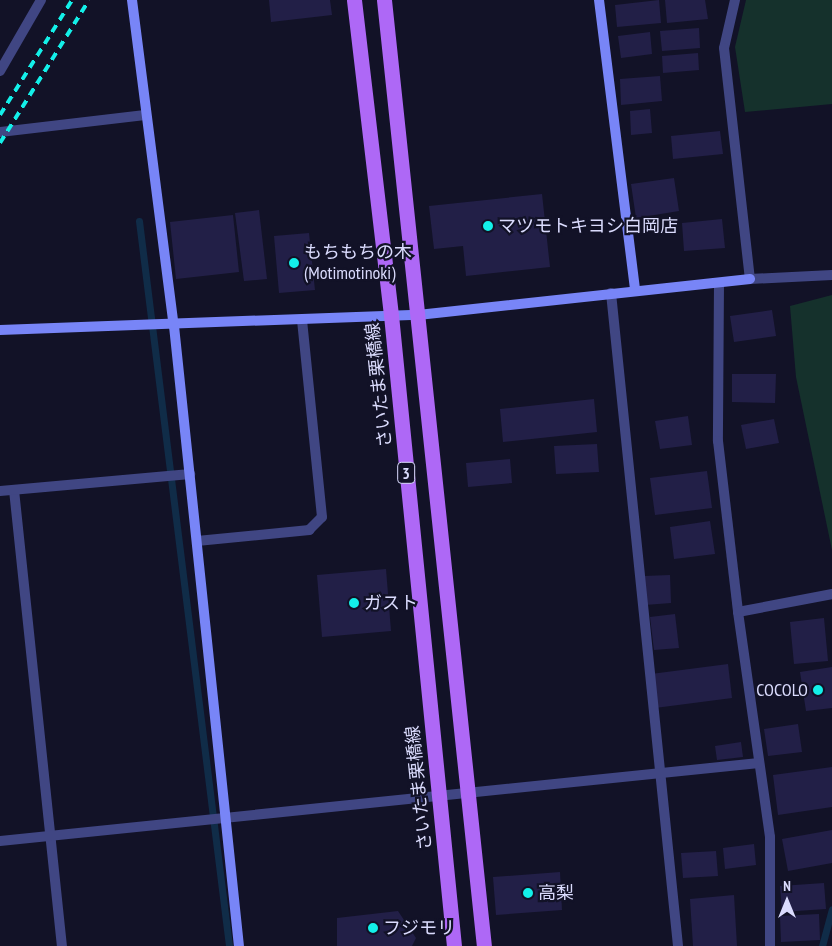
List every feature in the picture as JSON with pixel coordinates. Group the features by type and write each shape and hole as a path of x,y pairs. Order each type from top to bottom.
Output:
{"main road":[{"name":"さいたま栗橋線","path":"354,0 391,315 454,946"},
{"name":"3","path":"384,0 484,946"}],"street":[{"path":"0,71 41,0"},
{"path":"132,0 145,115 174,326 239,946"},
{"path":"599,0 635,290"},
{"path":"734,0 724,48 750,279"},
{"path":"0,132 145,115"},
{"path":"0,330 174,326 418,315 611,292 750,279 832,275"},
{"path":"719,283 718,441 738,612 770,837 770,946"},
{"path":"611,292 678,946"},
{"path":"197,541 310,530 322,517 302,321"},
{"path":"0,491 190,474"},
{"path":"14,490 62,946"},
{"path":"738,612 832,594"},
{"path":"0,841 759,763"}],"green space":[{"path":"746,0 832,0 832,104 745,112 735,47"},
{"path":"832,295 832,550 796,377 790,306"}],"building":[{"path":"269,0 330,0 332,15 271,22"},
{"path":"659,0 661,23 617,27 615,5"},
{"path":"665,0 705,0 708,19 667,23"},
{"path":"699,28 700,48 662,51 660,31"},
{"path":"650,32 652,54 621,58 618,36"},
{"path":"698,53 699,70 663,73 662,56"},
{"path":"660,76 662,101 621,105 620,79"},
{"path":"650,109 652,133 631,135 630,111"},
{"path":"720,131 723,154 673,159 671,136"},
{"path":"674,178 679,211 636,218 631,184"},
{"name":"マツモトキヨシ白岡店","path":"542,194 550,267 466,276 463,246 434,249 429,206"},
{"path":"259,210 267,279 244,281 235,213"},
{"path":"233,215 239,272 176,279 170,222"},
{"path":"722,219 725,248 684,251 682,223"},
{"name":"もちもちの木 (Motimotinoki)","path":"309,233 315,290 279,293 274,236"},
{"path":"772,310 776,336 734,342 730,316"},
{"path":"732,374 776,374 775,403 732,402"},
{"path":"594,399 597,432 503,442 500,409"},
{"path":"688,416 692,445 660,449 655,421"},
{"path":"774,419 779,443 746,449 741,425"},
{"path":"597,444 599,472 556,474 554,446"},
{"path":"510,459 512,483 468,487 466,463"},
{"path":"707,471 712,508 655,515 650,478"},
{"path":"710,521 715,554 674,559 670,527"},
{"name":"ガスト","path":"386,569 391,631 322,637 317,575"},
{"path":"670,575 671,603 645,605 644,576"},
{"path":"675,614 679,648 654,650 650,617"},
{"path":"824,618 828,661 794,664 790,622"},
{"path":"728,664 732,698 655,708 651,674"},
{"name":"COCOLO","path":"832,667 832,708 806,711 800,672"},
{"path":"798,724 802,752 768,756 764,729"},
{"path":"741,742 743,757 717,760 715,746"},
{"path":"832,767 832,807 778,815 773,775"},
{"path":"832,830 832,863 788,871 782,839"},
{"path":"754,844 756,865 725,869 723,848"},
{"path":"716,851 718,876 683,878 681,853"},
{"name":"高梨","path":"560,872 562,910 496,915 493,877"},
{"path":"824,883 826,909 782,912 780,886"},
{"path":"734,895 737,946 693,946 690,899"},
{"name":"フジモリ","path":"398,911 416,938 412,946 337,946 337,918"},
{"path":"819,914 820,940 781,942 780,916"}],"waterway":[{"path":"139,221 229,946"},
{"path":"822,946 832,909"}],"railway":[{"path":"0,115 72,0"},
{"path":"0,143 89,0"}],"place":[{"name":"マツモトキヨシ白岡店","path":"488,226"},
{"name":"もちもちの木 (Motimotinoki)","path":"294,263"},
{"name":"ガスト","path":"354,603"},
{"name":"COCOLO","path":"818,690"},
{"name":"高梨","path":"528,893"},
{"name":"フジモリ","path":"373,928"}]}
